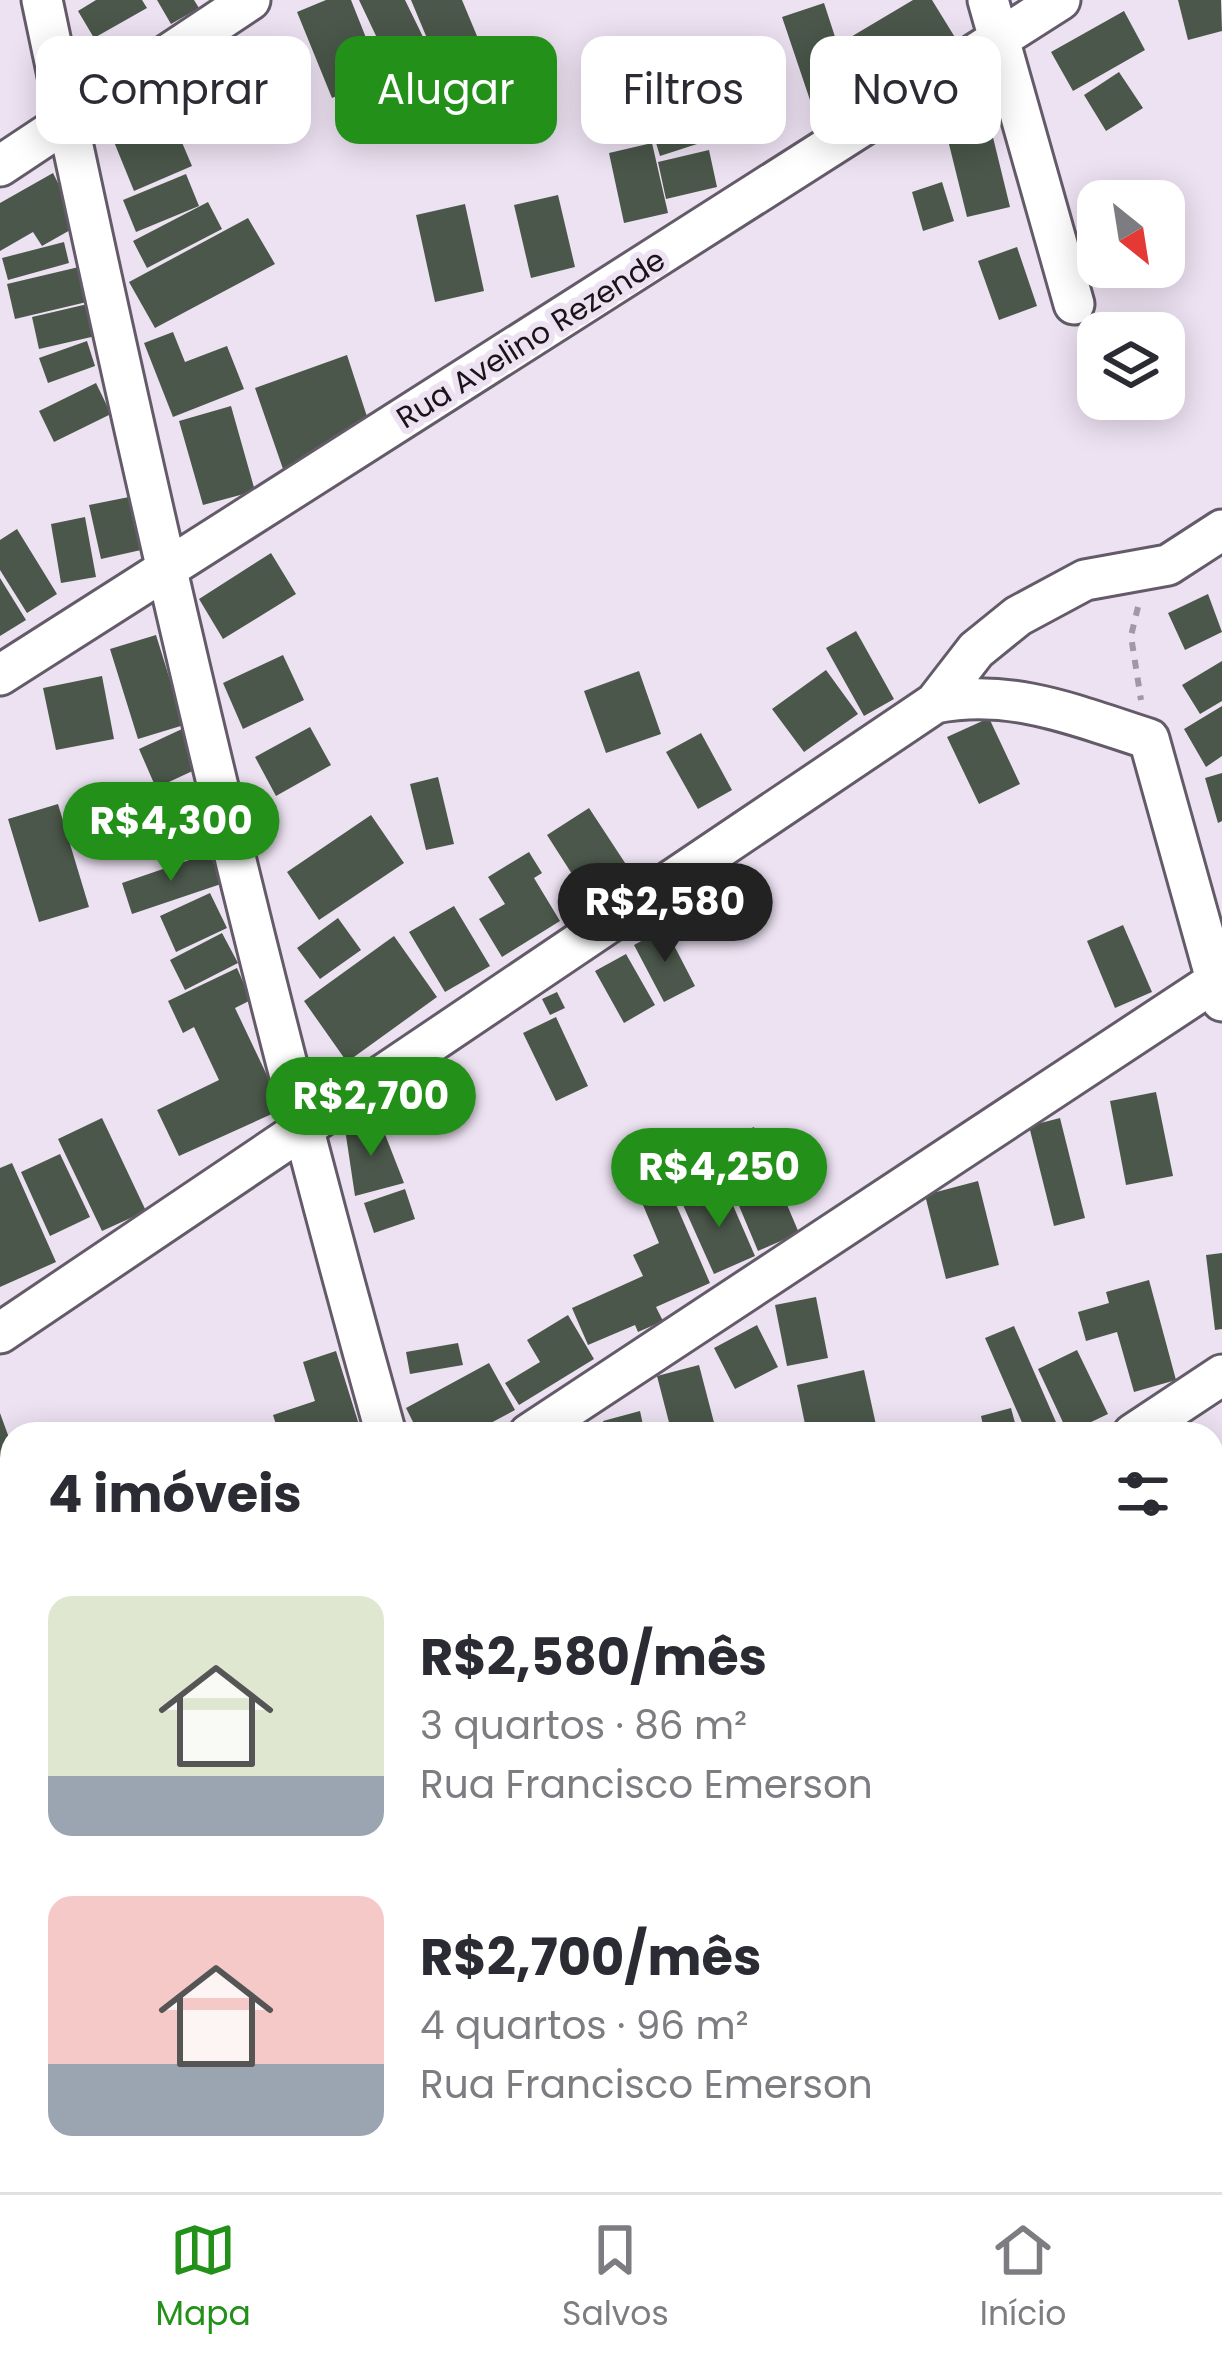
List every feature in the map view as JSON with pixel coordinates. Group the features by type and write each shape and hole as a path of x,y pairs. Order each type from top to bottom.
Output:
{"street":[{"path":"42,0 50,36"},
{"path":"196,36 250,0"},
{"path":"988,0 997,36"},
{"name":"Rua Avelino Rezende","path":"1001,40 1060,0"},
{"path":"1001,52 1074,304"},
{"path":"0,166 36,142"},
{"path":"73,144 165,572 302,1134 383,1422"},
{"name":"Rua Avelino Rezende","path":"0,675 838,144"},
{"path":"0,1333 302,1134 935,703 976,650 1018,616 1085,580 1168,565 1222,530"},
{"path":"548,1422 1220,986 1149,739 1021,698 964,697 935,703"},
{"path":"1151,1422 1222,1375"}],"path":[{"path":"1149,739 1131,636 1138,605 1168,565"}],"building":[{"path":"96,0 142,0 147,8 98,36 93,36 78,11"},
{"path":"157,0 194,0 199,8 171,24"},
{"path":"326,0 351,0 365,36 335,36 335,97 332,98 311,36 307,36 297,12"},
{"path":"359,0 405,0 423,36 376,36"},
{"path":"411,0 462,0 477,36 426,36"},
{"path":"913,0 932,0 954,36 852,36"},
{"path":"1178,0 1221,0 1222,31 1188,40"},
{"path":"824,3 835,36 810,36 810,100 782,17"},
{"path":"1124,11 1145,50 1073,91 1051,52"},
{"path":"1119,72 1143,108 1106,131 1084,95"},
{"path":"115,144 183,144 192,166 134,191"},
{"path":"652,144 668,213 624,223 609,153"},
{"path":"656,144 697,144 660,156"},
{"path":"949,144 995,144 1010,207 967,217"},
{"path":"709,150 717,187 666,199 658,162"},
{"path":"53,173 79,225 42,246 33,232 0,251 0,203"},
{"path":"186,174 199,206 136,232 123,200"},
{"path":"942,182 954,221 923,231 912,192"},
{"path":"558,195 575,267 531,278 514,205"},
{"path":"208,202 222,229 147,268 133,241"},
{"path":"465,204 484,291 435,302 416,215"},
{"path":"248,218 275,264 155,328 129,282"},
{"path":"64,242 69,263 8,280 2,258"},
{"path":"1017,247 1037,306 999,320 978,261"},
{"path":"83,266 91,301 15,319 7,284"},
{"path":"92,303 100,335 39,349 32,317"},
{"path":"173,332 185,362 227,346 244,389 173,417 144,343"},
{"path":"87,341 95,366 48,383 39,358"},
{"path":"347,355 373,435 283,469 255,388"},
{"path":"96,383 111,414 54,442 39,411"},
{"path":"231,406 255,491 203,505 179,421"},
{"path":"129,497 141,550 101,559 89,505"},
{"path":"85,517 96,577 61,583 51,524"},
{"path":"17,529 57,594 27,613 0,570 0,540"},
{"path":"271,553 296,594 223,639 199,599"},
{"path":"0,578 26,620 0,636"},
{"path":"1208,594 1222,632 1185,650 1168,613"},
{"path":"856,631 894,699 864,716 826,648"},
{"path":"156,635 184,725 138,739 110,649"},
{"path":"283,655 304,700 243,729 223,683"},
{"path":"1222,661 1222,701 1200,714 1182,685"},
{"path":"826,670 858,714 804,752 772,709"},
{"path":"639,671 661,734 606,753 584,691"},
{"path":"102,676 114,739 56,750 43,688"},
{"path":"1222,706 1222,756 1206,767 1184,729"},
{"path":"989,718 1020,784 979,804 947,737"},
{"path":"310,727 331,765 276,796 255,757"},
{"path":"182,729 199,768 156,788 139,749"},
{"path":"701,733 732,790 698,809 666,752"},
{"path":"1222,773 1222,821 1218,823 1205,778"},
{"path":"438,777 454,844 426,850 410,784"},
{"path":"192,795 205,829 124,859 112,826"},
{"path":"58,804 89,907 39,922 8,819"},
{"path":"589,808 631,872 588,899 547,835"},
{"path":"371,815 404,863 319,920 287,872"},
{"path":"529,852 542,873 534,878 560,921 502,957 479,919 505,904 488,877"},
{"path":"210,853 221,884 132,914 122,883"},
{"path":"210,893 227,928 176,952 160,916"},
{"path":"454,906 490,966 445,992 409,932"},
{"path":"338,918 361,950 320,979 297,948"},
{"path":"1123,925 1152,992 1115,1008 1087,941"},
{"path":"665,928 695,986 664,1002 634,945"},
{"path":"222,933 238,963 185,990 170,960"},
{"path":"394,936 437,997 347,1062 304,1001"},
{"path":"626,954 655,1005 624,1023 595,971"},
{"path":"237,968 251,1000 235,1008 283,1109 179,1156 157,1110 219,1080 194,1027 183,1033 168,1001"},
{"path":"557,992 565,1008 550,1015 542,999"},
{"path":"556,1017 588,1086 556,1101 523,1033"},
{"path":"1156,1092 1173,1176 1126,1185 1110,1101"},
{"path":"102,1118 146,1211 102,1231 58,1139"},
{"path":"1060,1118 1085,1218 1054,1226 1029,1126"},
{"path":"379,1119 404,1183 355,1196 345,1129"},
{"path":"754,1127 799,1233 758,1251 713,1144"},
{"path":"60,1154 90,1217 50,1236 21,1172"},
{"path":"12,1163 56,1262 0,1287 0,1168"},
{"path":"978,1181 999,1265 946,1279 925,1195"},
{"path":"725,1187 755,1256 714,1274 683,1205"},
{"path":"405,1189 415,1219 374,1233 364,1203"},
{"path":"671,1193 710,1283 656,1307 663,1321 638,1332 635,1325 588,1345 572,1308 643,1276 633,1255 659,1243 643,1205"},
{"path":"1222,1253 1222,1329 1215,1330 1206,1255"},
{"path":"1149,1280 1176,1380 1134,1392 1117,1332 1086,1341 1078,1312 1109,1303 1106,1292"},
{"path":"816,1297 828,1358 787,1366 775,1305"},
{"path":"568,1315 594,1359 519,1405 505,1383 540,1362 527,1340"},
{"path":"757,1325 778,1367 735,1389 714,1348"},
{"path":"1014,1326 1056,1422 1022,1422 985,1338"},
{"path":"458,1343 463,1365 410,1374 406,1352"},
{"path":"1077,1350 1108,1414 1091,1422 1063,1422 1038,1369"},
{"path":"336,1351 358,1422 275,1422 273,1415 315,1401 303,1362"},
{"path":"489,1363 515,1410 492,1422 413,1422 406,1408"},
{"path":"699,1365 714,1422 669,1422 657,1376"},
{"path":"864,1370 875,1422 805,1422 797,1385"},
{"path":"1011,1408 1015,1422 982,1422 981,1416"},
{"path":"640,1411 642,1422 603,1422"}]}
